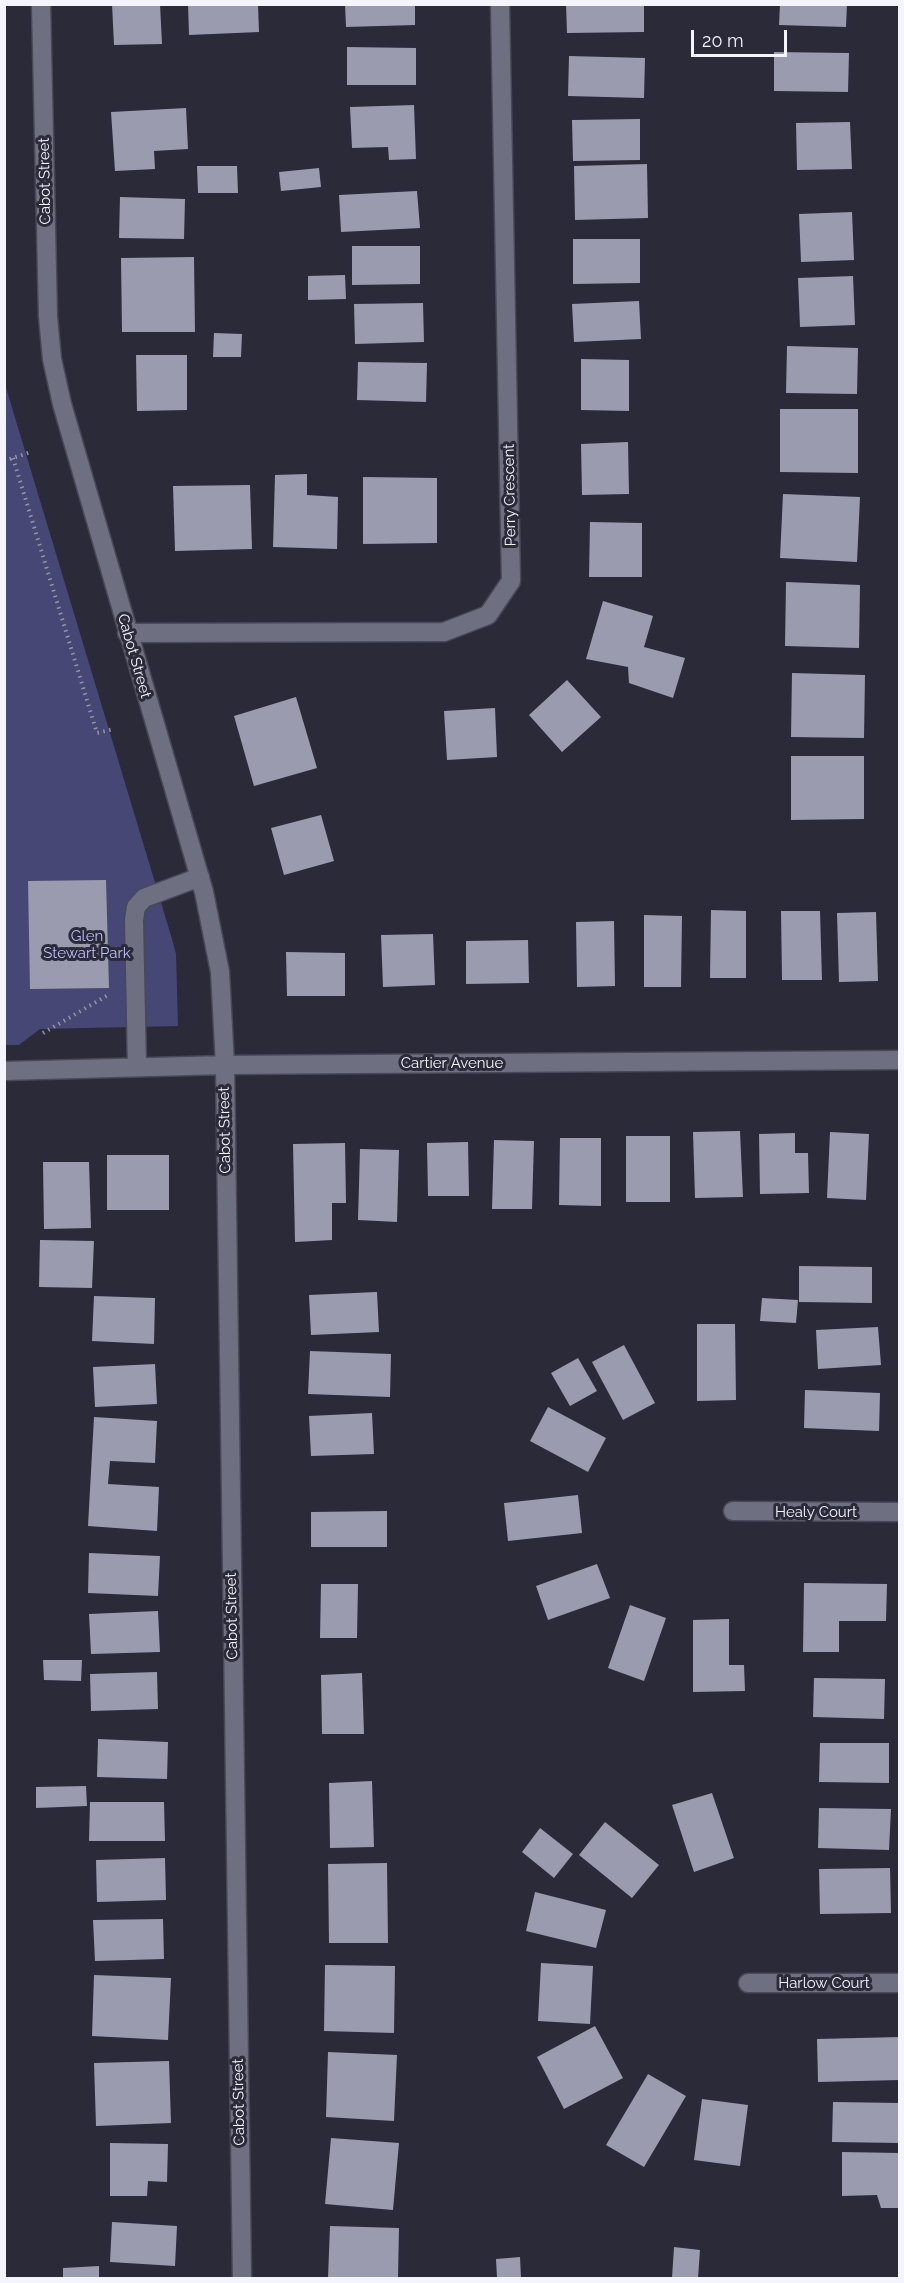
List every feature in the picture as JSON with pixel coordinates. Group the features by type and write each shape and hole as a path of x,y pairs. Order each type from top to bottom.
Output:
{"street":[{"name":"Cabot Street","path":"40,4 48,317 52,359 62,404 127,633 200,877 220,972 225,1065 242,2278"},
{"name":"Perry Crescent","path":"127,633 444,632 488,615 511,581 500,4"},
{"path":"137,1067 134,920 136,907 144,898 200,877"},
{"name":"Cartier Avenue","path":"4,1071 225,1065 900,1060"},
{"name":"Healy Court","path":"733,1511 900,1512"},
{"name":"Harlow Court","path":"748,1983 900,1983"}],"path":[{"path":"4,461 31,452"},
{"path":"13,458 97,733 114,729"},
{"path":"43,1033 116,990"}],"green space":[{"name":"Glen Stewart Park","path":"4,381 172,939 176,954 178,1026 40,1029 19,1045 5,1045"}],"building":[{"path":"112,4 160,4 162,44 114,45"},
{"path":"188,4 258,4 259,32 189,35"},
{"path":"345,4 415,4 415,25 346,27"},
{"path":"566,4 644,4 644,32 567,33"},
{"path":"780,4 847,4 846,27 779,25"},
{"path":"347,47 416,48 416,85 347,85"},
{"path":"774,52 849,53 848,92 774,91"},
{"path":"569,56 645,58 644,98 568,96"},
{"path":"414,105 416,159 389,160 388,147 352,148 350,107"},
{"path":"186,108 188,149 154,151 155,169 115,171 111,112"},
{"path":"640,119 640,160 573,161 572,120"},
{"path":"850,122 852,169 797,170 796,123"},
{"path":"647,164 648,218 575,220 574,166"},
{"path":"197,166 237,166 238,193 198,193"},
{"path":"319,168 321,187 281,191 279,172"},
{"path":"417,191 420,228 341,232 339,195"},
{"path":"120,197 185,199 184,239 119,238"},
{"path":"852,212 854,260 801,262 799,214"},
{"path":"573,239 640,239 640,283 573,284"},
{"path":"352,246 420,246 420,284 352,285"},
{"path":"194,257 195,332 122,332 121,258"},
{"path":"345,275 346,299 308,300 308,276"},
{"path":"853,276 855,325 800,327 798,278"},
{"path":"639,301 641,339 574,342 572,304"},
{"path":"423,303 424,342 355,344 354,304"},
{"path":"214,333 242,334 241,357 213,357"},
{"path":"787,346 858,348 857,394 786,393"},
{"path":"136,355 187,355 187,410 137,411"},
{"path":"581,359 629,360 629,411 581,410"},
{"path":"358,362 427,363 426,402 357,400"},
{"path":"780,409 858,409 858,473 780,472"},
{"path":"628,442 629,494 582,495 581,444"},
{"path":"307,474 307,495 338,497 337,549 273,547 275,475"},
{"path":"363,477 437,478 437,543 363,544"},
{"path":"250,485 252,549 175,551 173,486"},
{"path":"783,494 860,497 857,562 780,558"},
{"path":"590,522 642,523 642,577 589,577"},
{"path":"786,582 860,585 859,648 785,646"},
{"path":"603,601 653,616 644,647 685,658 673,698 629,683 628,667 586,659"},
{"path":"792,673 865,675 864,738 791,737"},
{"path":"567,680 601,717 562,752 529,715"},
{"path":"296,697 317,768 254,786 234,716"},
{"path":"495,708 497,757 447,760 444,711"},
{"path":"791,756 864,756 864,819 791,820"},
{"path":"321,815 334,861 284,875 271,828"},
{"path":"106,880 109,988 30,989 28,881"},
{"path":"711,910 746,911 746,978 710,978"},
{"path":"781,911 820,911 822,980 782,980"},
{"path":"876,912 878,981 839,982 837,913"},
{"path":"644,915 682,916 681,987 644,987"},
{"path":"614,921 615,986 577,987 576,922"},
{"path":"433,934 435,985 383,987 381,935"},
{"path":"528,940 529,983 466,984 466,941"},
{"path":"286,952 345,953 345,996 287,996"},
{"path":"740,1131 743,1197 695,1198 693,1132"},
{"path":"830,1132 869,1134 866,1200 827,1198"},
{"path":"795,1133 795,1153 808,1153 809,1193 760,1194 759,1134"},
{"path":"626,1136 670,1136 670,1202 626,1202"},
{"path":"560,1138 601,1138 601,1206 559,1205"},
{"path":"494,1140 534,1141 532,1209 492,1209"},
{"path":"468,1142 469,1196 428,1196 427,1143"},
{"path":"345,1143 346,1203 332,1203 332,1240 295,1242 293,1144"},
{"path":"360,1149 399,1150 397,1222 358,1220"},
{"path":"107,1155 169,1155 169,1210 107,1210"},
{"path":"43,1162 89,1162 91,1228 44,1229"},
{"path":"40,1240 94,1241 92,1288 39,1287"},
{"path":"799,1266 872,1267 872,1303 799,1302"},
{"path":"377,1292 379,1332 311,1335 309,1295"},
{"path":"94,1296 155,1298 154,1344 92,1341"},
{"path":"762,1298 798,1300 796,1323 760,1321"},
{"path":"697,1324 735,1324 736,1400 697,1401"},
{"path":"878,1327 881,1365 818,1369 816,1330"},
{"path":"624,1345 655,1403 623,1420 592,1362"},
{"path":"310,1351 391,1354 390,1397 308,1394"},
{"path":"578,1358 597,1391 570,1406 551,1373"},
{"path":"155,1364 157,1404 95,1407 93,1367"},
{"path":"805,1390 880,1393 879,1431 804,1428"},
{"path":"548,1407 606,1438 588,1472 530,1441"},
{"path":"372,1413 374,1454 311,1456 309,1416"},
{"path":"94,1417 157,1421 155,1463 110,1461 108,1484 159,1487 157,1531 88,1526"},
{"path":"578,1495 582,1533 508,1541 504,1503"},
{"path":"387,1511 387,1547 311,1547 311,1512"},
{"path":"89,1553 160,1556 158,1596 88,1593"},
{"path":"597,1564 610,1598 548,1620 536,1586"},
{"path":"804,1583 887,1584 886,1621 839,1621 839,1652 803,1652"},
{"path":"321,1584 358,1584 357,1638 320,1638"},
{"path":"630,1605 666,1618 644,1681 608,1668"},
{"path":"158,1611 160,1652 91,1654 89,1614"},
{"path":"729,1619 729,1665 744,1665 745,1691 693,1692 693,1620"},
{"path":"43,1660 82,1660 81,1681 44,1680"},
{"path":"157,1672 158,1709 91,1711 90,1674"},
{"path":"362,1673 364,1734 322,1734 321,1675"},
{"path":"814,1678 885,1679 884,1719 813,1717"},
{"path":"98,1739 168,1742 167,1779 97,1777"},
{"path":"820,1743 889,1743 889,1783 819,1782"},
{"path":"372,1781 374,1847 330,1848 329,1783"},
{"path":"86,1786 87,1806 36,1808 36,1787"},
{"path":"712,1793 734,1858 694,1872 672,1805"},
{"path":"90,1802 164,1802 165,1841 89,1841"},
{"path":"819,1808 891,1809 889,1850 818,1848"},
{"path":"605,1822 659,1865 632,1898 579,1855"},
{"path":"540,1828 573,1854 554,1878 522,1852"},
{"path":"165,1858 166,1900 97,1902 96,1860"},
{"path":"387,1863 388,1943 329,1943 328,1864"},
{"path":"890,1868 891,1913 820,1914 819,1869"},
{"path":"535,1892 606,1910 596,1948 526,1931"},
{"path":"163,1919 164,1959 95,1961 93,1920"},
{"path":"541,1963 593,1966 590,2024 538,2021"},
{"path":"325,1965 395,1966 394,2033 324,2031"},
{"path":"94,1975 171,1978 168,2040 92,2036"},
{"path":"595,2026 623,2078 564,2109 537,2057"},
{"path":"900,2037 900,2080 818,2082 817,2039"},
{"path":"328,2052 397,2055 394,2121 326,2117"},
{"path":"169,2061 171,2123 96,2126 94,2063"},
{"path":"648,2074 686,2096 644,2167 606,2145"},
{"path":"702,2099 748,2105 740,2166 694,2160"},
{"path":"833,2102 900,2103 900,2143 832,2142"},
{"path":"331,2138 399,2143 393,2210 325,2204"},
{"path":"110,2143 168,2144 167,2182 148,2181 147,2196 110,2196"},
{"path":"842,2152 900,2153 900,2208 881,2208 877,2195 842,2196"},
{"path":"112,2222 177,2226 175,2266 110,2262"},
{"path":"330,2226 399,2228 398,2278 328,2278"},
{"path":"674,2247 700,2250 698,2278 672,2278"},
{"path":"520,2257 521,2278 497,2278 496,2259"},
{"path":"99,2266 99,2278 63,2278 63,2268"}]}
